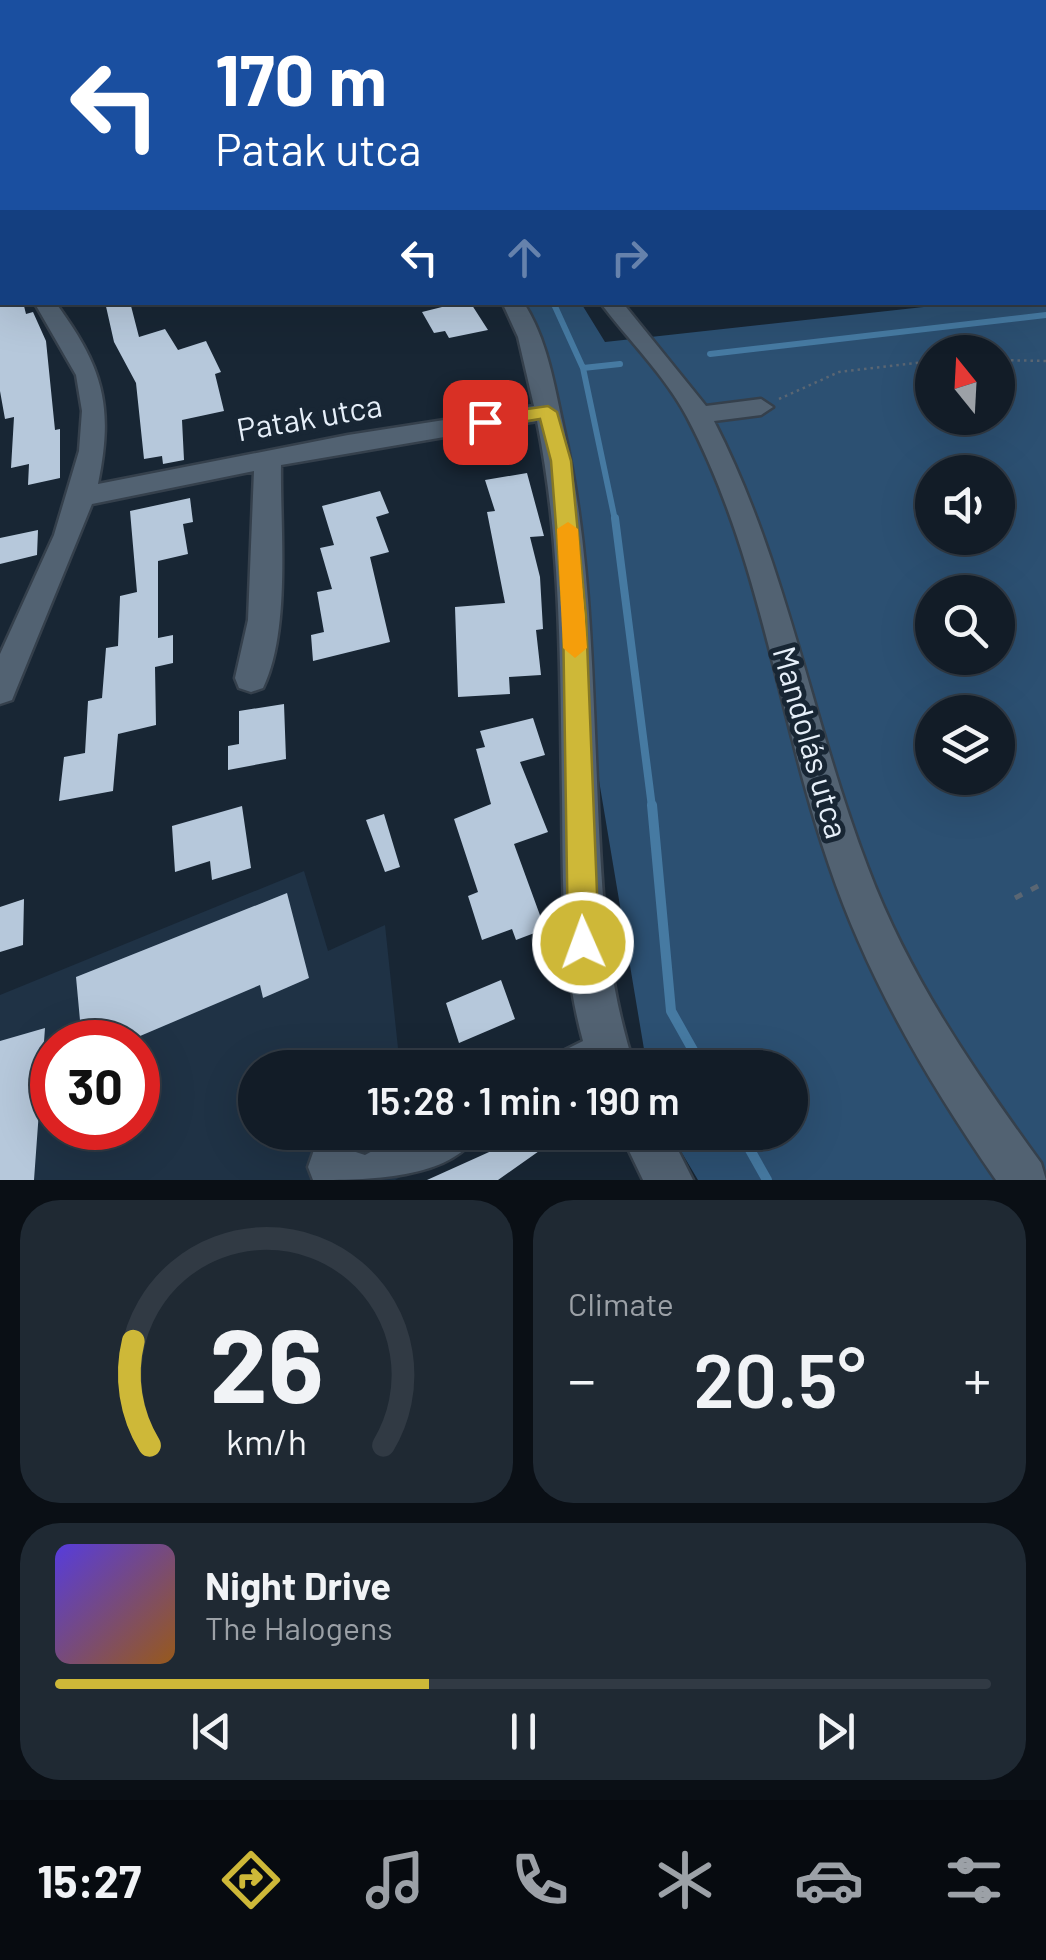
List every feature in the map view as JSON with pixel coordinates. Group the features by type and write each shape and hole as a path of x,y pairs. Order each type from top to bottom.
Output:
{"street":[{"path":"0,690 85,496 94,413 90,379 78,350 46,305"},
{"path":"514,305 528,334 561,461 574,616 583,943 598,1050"},
{"name":"Mandolás utca","path":"612,305 699,415 758,553 849,869 893,971 935,1047 1024,1180"},
{"path":"699,415 761,406"},
{"name":"Patak utca","path":"85,496 268,458 548,412"},
{"path":"252,678 263,620 268,458"},
{"path":"331,1167 367,1179 421,1150"},
{"path":"653,1150 669,1180"}],"path":[{"path":"1015,360 1046,361"},
{"path":"761,406 839,372 915,363"},
{"path":"1015,898 1046,882"}],"shaded area":[{"path":"519,305 582,305 605,342 942,305 1046,305 1046,1180 698,1180 680,1150 808,1150 808,1050 644,1050"},
{"path":"304,871 328,951 385,925 398,1050 238,1050 238,1150 409,1150 412,1171 395,1180 0,1180 0,995"}],"building":[{"path":"0,305 24,305 26,314 33,312 46,341 55,430 60,429 60,478 28,485 29,464 11,468 14,417 5,419 0,391"},
{"path":"106,305 131,305 139,337 165,329 178,350 206,341 221,372 215,374 224,411 182,420 184,460 163,464 162,456 144,459 136,383 114,342"},
{"path":"472,305 488,330 449,338 445,331 434,333 422,312"},
{"path":"527,473 544,536 530,537 540,577 543,629 536,630 541,675 509,677 510,694 458,697 455,607 505,603 487,512 495,511 485,480"},
{"path":"380,491 389,513 376,517 389,552 370,557 390,642 313,661 311,635 324,632 317,592 332,589 320,548 334,545 322,506"},
{"path":"190,498 193,522 183,524 188,554 158,561 158,638 173,635 173,663 155,667 156,725 118,734 113,791 59,801 64,757 85,753 88,701 102,698 106,648 118,646 120,596 137,592 130,511"},
{"path":"38,530 37,555 0,564 0,538"},
{"path":"284,704 286,759 228,770 228,746 239,744 239,711"},
{"path":"533,718 545,755 520,762 548,832 514,844 545,929 516,940 512,929 482,940 468,896 478,892 454,819 491,804 476,749 485,747 480,731"},
{"path":"242,806 251,868 212,880 210,861 175,872 172,826"},
{"path":"384,814 400,867 385,872 366,820"},
{"path":"287,893 309,978 263,998 260,985 160,1028 160,1020 80,1020 76,977"},
{"path":"24,899 23,945 0,952 0,907"},
{"path":"501,980 515,1019 459,1043 446,1003"},
{"path":"30,1032 30,1150 36,1150 34,1180 0,1180 0,1041"},
{"path":"494,1150 540,1150 498,1180 427,1180"}],"waterway":[{"path":"554,305 583,368"},
{"path":"710,354 1046,315"},
{"path":"583,368 620,364"},
{"path":"583,368 615,520"},
{"path":"615,518 652,807"},
{"path":"652,805 671,1011 693,1050"},
{"path":"750,1150 767,1180"}],"slow traffic":[{"path":"568,529 575,648"}],"route":[{"path":"485,422 548,412 561,461 574,616 583,943"}]}
